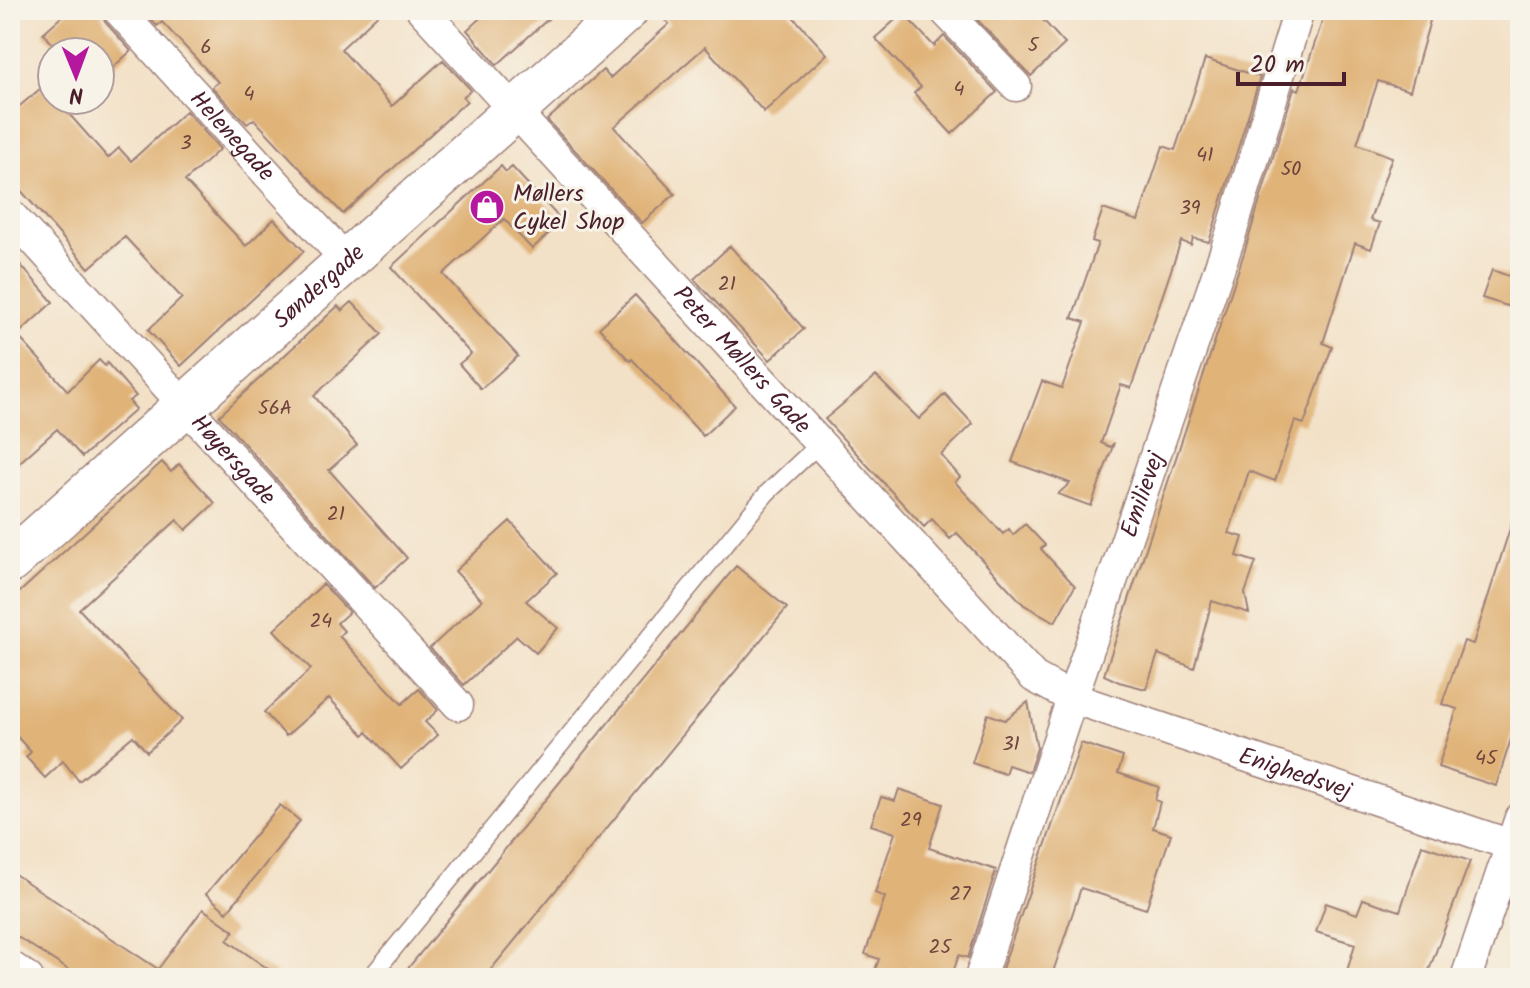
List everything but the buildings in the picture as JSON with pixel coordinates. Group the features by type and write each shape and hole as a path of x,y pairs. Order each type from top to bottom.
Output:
{"street":[{"name":"Helenegade","path":"118,10 348,262"},
{"name":"Peter Møllers Gade","path":"422,10 1034,677 1072,698"},
{"name":"Søndergade","path":"10,562 627,10"},
{"path":"944,10 1016,86"},
{"name":"Emilievej","path":"980,978 1230,237 1299,10"},
{"name":"Høyersgade","path":"10,214 458,705"},
{"name":"Enighedsvej","path":"1072,698 1517,837"},
{"path":"1466,978 1517,837"},
{"path":"10,966 28,978"}],"lane":[{"path":"370,978 767,493 819,444"}],"place":[{"name":"Møllers Cykel Shop","path":"487,207"}]}
